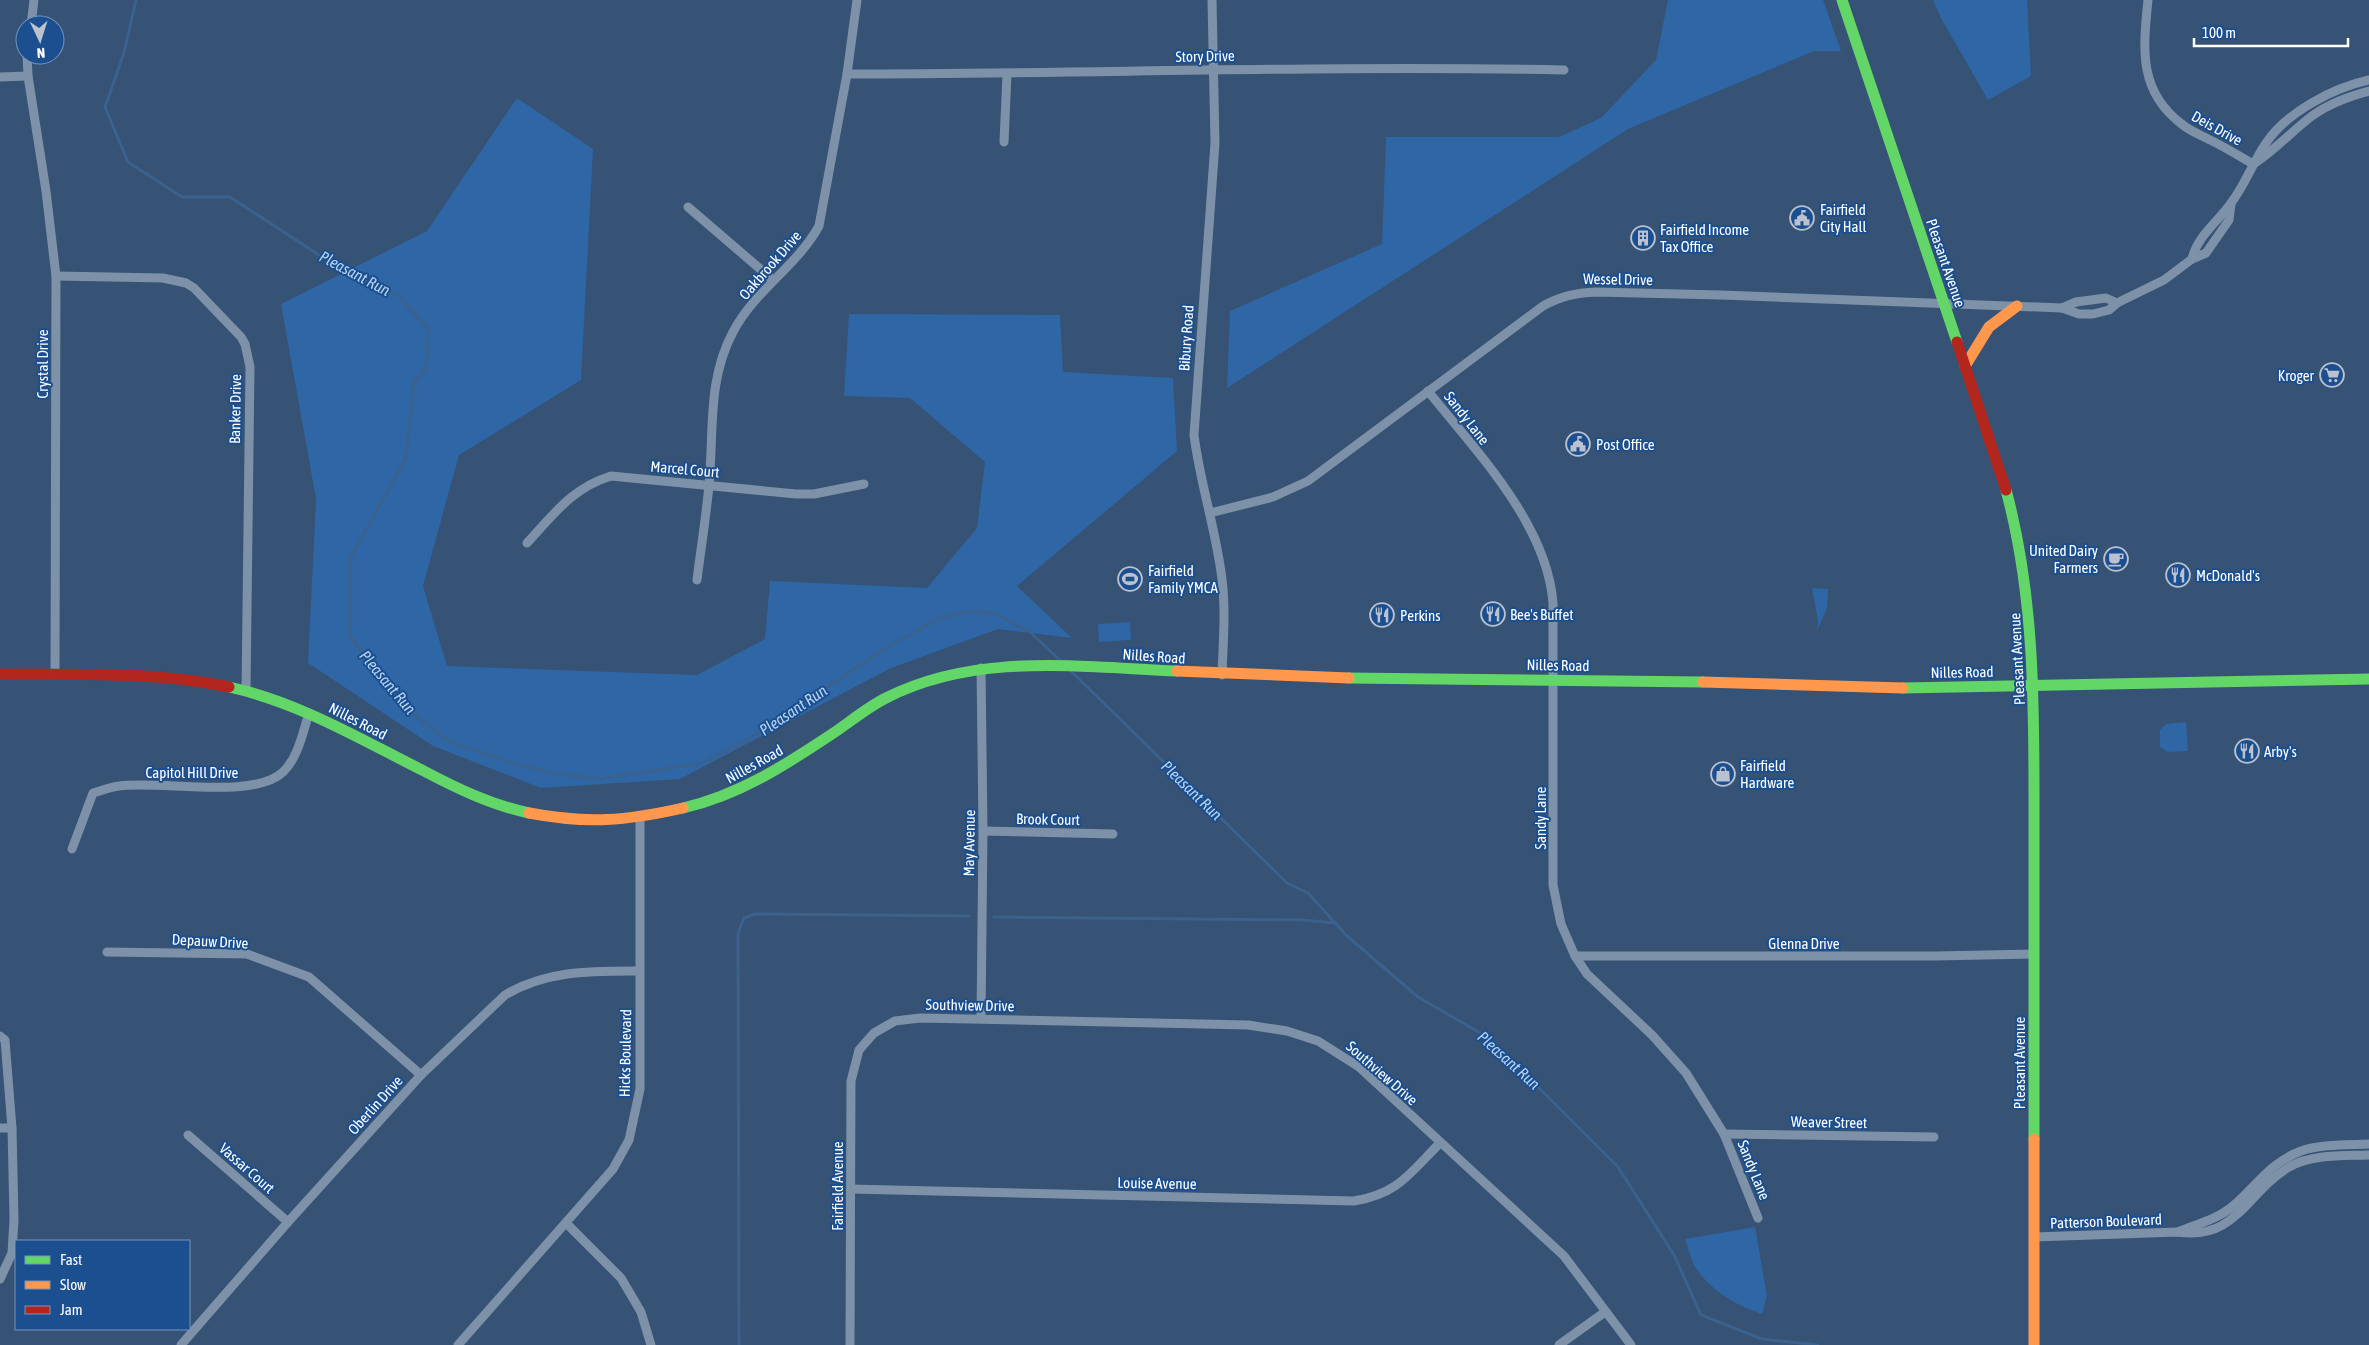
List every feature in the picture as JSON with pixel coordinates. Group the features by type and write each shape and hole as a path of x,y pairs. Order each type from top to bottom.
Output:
{"street":[{"path":"32,15 34,0"},
{"name":"Oakbrook Drive","path":"697,580 709,484 717,370 734,330 773,280 808,245 819,226 847,74 857,0"},
{"name":"Bibury Road","path":"1212,0 1214,143 1194,435 1198,464 1210,513 1222,578 1224,625 1222,675"},
{"name":"Pleasant Avenue","path":"1842,0 2005,486 2016,528 2029,600 2034,686 2034,1345"},
{"name":"Deis Drive","path":"2148,0 2145,36 2146,70 2149,84 2164,107 2183,126 2253,164"},
{"name":"Crystal Drive","path":"27,65 56,276 55,675"},
{"name":"Story Drive","path":"847,74 1007,74 1416,67 1564,70"},
{"path":"1004,142 1007,74"},
{"path":"0,77 28,76"},
{"name":"Wessel Drive","path":"1210,513 1273,497 1300,485 1543,306 1555,299 1575,293 1712,294 2017,306 2062,308 2080,314 2093,314 2109,310 2117,303 2164,280 2192,259 2206,254 2228,220 2231,204 2266,142 2299,112 2334,92 2369,80"},
{"name":"Wessel Drive","path":"2253,164 2277,148 2313,115 2342,100 2369,91"},
{"path":"688,207 773,280"},
{"name":"Banker Drive","path":"56,276 163,278 186,283 208,302 246,344 250,367 246,692"},
{"name":"Wessel Drive","path":"2062,308 2076,302 2106,298 2117,303"},
{"path":"1965,366 1989,327 2017,306"},
{"name":"Sandy Lane","path":"1428,391 1515,505 1541,549 1552,591 1553,885 1561,924 1575,956 1587,974 1652,1035 1686,1073 1724,1134 1758,1218"},
{"name":"Marcel Court","path":"527,543 568,498 591,482 611,476 814,494 864,484"},
{"name":"Nilles Road","path":"0,674 144,675 199,681 246,692 309,713 458,789 510,809 550,818 597,820 640,818 688,808 740,790 780,769 884,700 917,684 981,668 1019,665 1315,678 1682,681 1835,687 2034,686 2369,679"},
{"name":"May Avenue","path":"981,668 983,831 981,1018"},
{"name":"Capitol Hill Drive","path":"72,849 93,793 119,786 245,786 271,781 283,772 292,760 309,713"},
{"name":"Hicks Boulevard","path":"458,1345 613,1169 629,1140 640,1089 640,818"},
{"name":"Brook Court","path":"983,831 1113,834"},
{"name":"Depauw Drive","path":"108,952 247,954 309,977 421,1075"},
{"name":"Glenna Drive","path":"1575,956 1936,956 2034,954"},
{"name":"Oberlin Drive","path":"181,1345 288,1222 421,1075 505,995 520,986 564,973 639,971"},
{"name":"Southview Drive","path":"874,1033 895,1021 920,1018 981,1018 1248,1025 1287,1031 1318,1041 1359,1067 1564,1256 1631,1345"},
{"name":"Fairfield Avenue","path":"850,1345 851,1082 859,1050 874,1033"},
{"path":"0,1036 5,1040 12,1128 14,1220 12,1253 0,1279"},
{"path":"0,1128 12,1128"},
{"name":"Weaver Street","path":"1724,1134 1934,1138"},
{"name":"Vassar Court","path":"188,1135 288,1222"},
{"name":"Louise Avenue","path":"851,1189 1354,1202 1375,1198 1398,1186 1440,1143"},
{"name":"Patterson Boulevard","path":"2178,1232 2222,1214 2234,1206 2260,1176 2292,1154 2320,1147 2369,1144"},
{"name":"Patterson Boulevard","path":"2034,1237 2178,1232 2195,1235 2222,1227 2282,1172 2300,1162 2325,1157 2369,1155"},
{"path":"566,1223 621,1278 641,1312 651,1345"},
{"path":"1559,1345 1605,1312"}],"shaded area":[{"path":"1668,0 1823,0 1841,51 1814,51 1628,129 1227,388 1230,311 1382,244 1386,137 1559,137 1601,118 1656,60"},
{"path":"1933,0 2027,0 2031,76 1988,100 1942,20"},
{"path":"517,98 593,149 581,380 459,455 423,586 447,666 697,675 765,639 770,581 927,588 977,528 985,462 910,398 844,396 849,314 1060,315 1063,372 1173,378 1177,451 1017,586 1072,638 998,629 891,668 680,779 541,788 433,746 308,663 316,499 281,304 427,231"},
{"path":"1812,588 1828,589 1827,608 1817,631 1818,621"},
{"path":"1130,622 1131,640 1099,642 1098,624"},
{"path":"2186,722 2188,751 2168,752 2160,747 2160,730 2166,724"},
{"path":"1755,1227 1767,1296 1762,1314 1724,1296 1707,1282 1694,1265 1685,1239"}],"waterway":[{"name":"Pleasant Run","path":"136,0 124,53 105,107 128,162 182,197 230,197 322,257 399,296 429,330 426,368 414,383 406,458 350,559 350,636 384,681 413,714 450,742 516,764 556,774 601,779 702,763 749,739 892,644 938,619 968,611 995,614 1029,631 1063,663"},
{"name":"Pleasant Run","path":"1071,671 1287,883 1308,893 1347,936 1418,997 1489,1038 1618,1167 1674,1255 1701,1315 1762,1339 1818,1345"},
{"path":"739,1345 738,933 744,918 755,914 969,916"},
{"path":"994,917 1303,920 1336,923"}],"traffic: fast":[{"path":"1842,0 1957,342"},
{"path":"2006,490 2023,574 2028,616 2033,700 2034,1139"},
{"path":"683,808 724,795 781,767 879,702 920,683 992,668 1028,666 1103,667 1177,671"},
{"path":"1349,678 1703,682"},
{"path":"1903,688 2369,679"},
{"path":"229,687 280,702 328,722 435,777 487,801 529,813"}],"traffic: slow":[{"path":"1965,366 1989,327 2017,306"},
{"path":"1177,671 1349,678"},
{"path":"1703,682 1903,688"},
{"path":"529,813 588,820 643,816 683,808"},
{"path":"2034,1139 2034,1345"}],"traffic: jam":[{"path":"1957,342 2006,490"},
{"path":"0,674 144,676 172,678 229,687"}],"place":[{"name":"Fairfield City Hall","path":"1802,218"},
{"name":"Fairfield Income Tax Office","path":"1643,238"},
{"name":"Kroger","path":"2332,375"},
{"name":"Post Office","path":"1578,444"},
{"name":"United Dairy Farmers","path":"2116,559"},
{"name":"McDonald's","path":"2178,575"},
{"name":"Fairfield Family YMCA","path":"1130,579"},
{"name":"Bee's Buffet","path":"1493,614"},
{"name":"Perkins","path":"1382,615"},
{"name":"Arby's","path":"2247,751"},
{"name":"Fairfield Hardware","path":"1723,774"}]}
